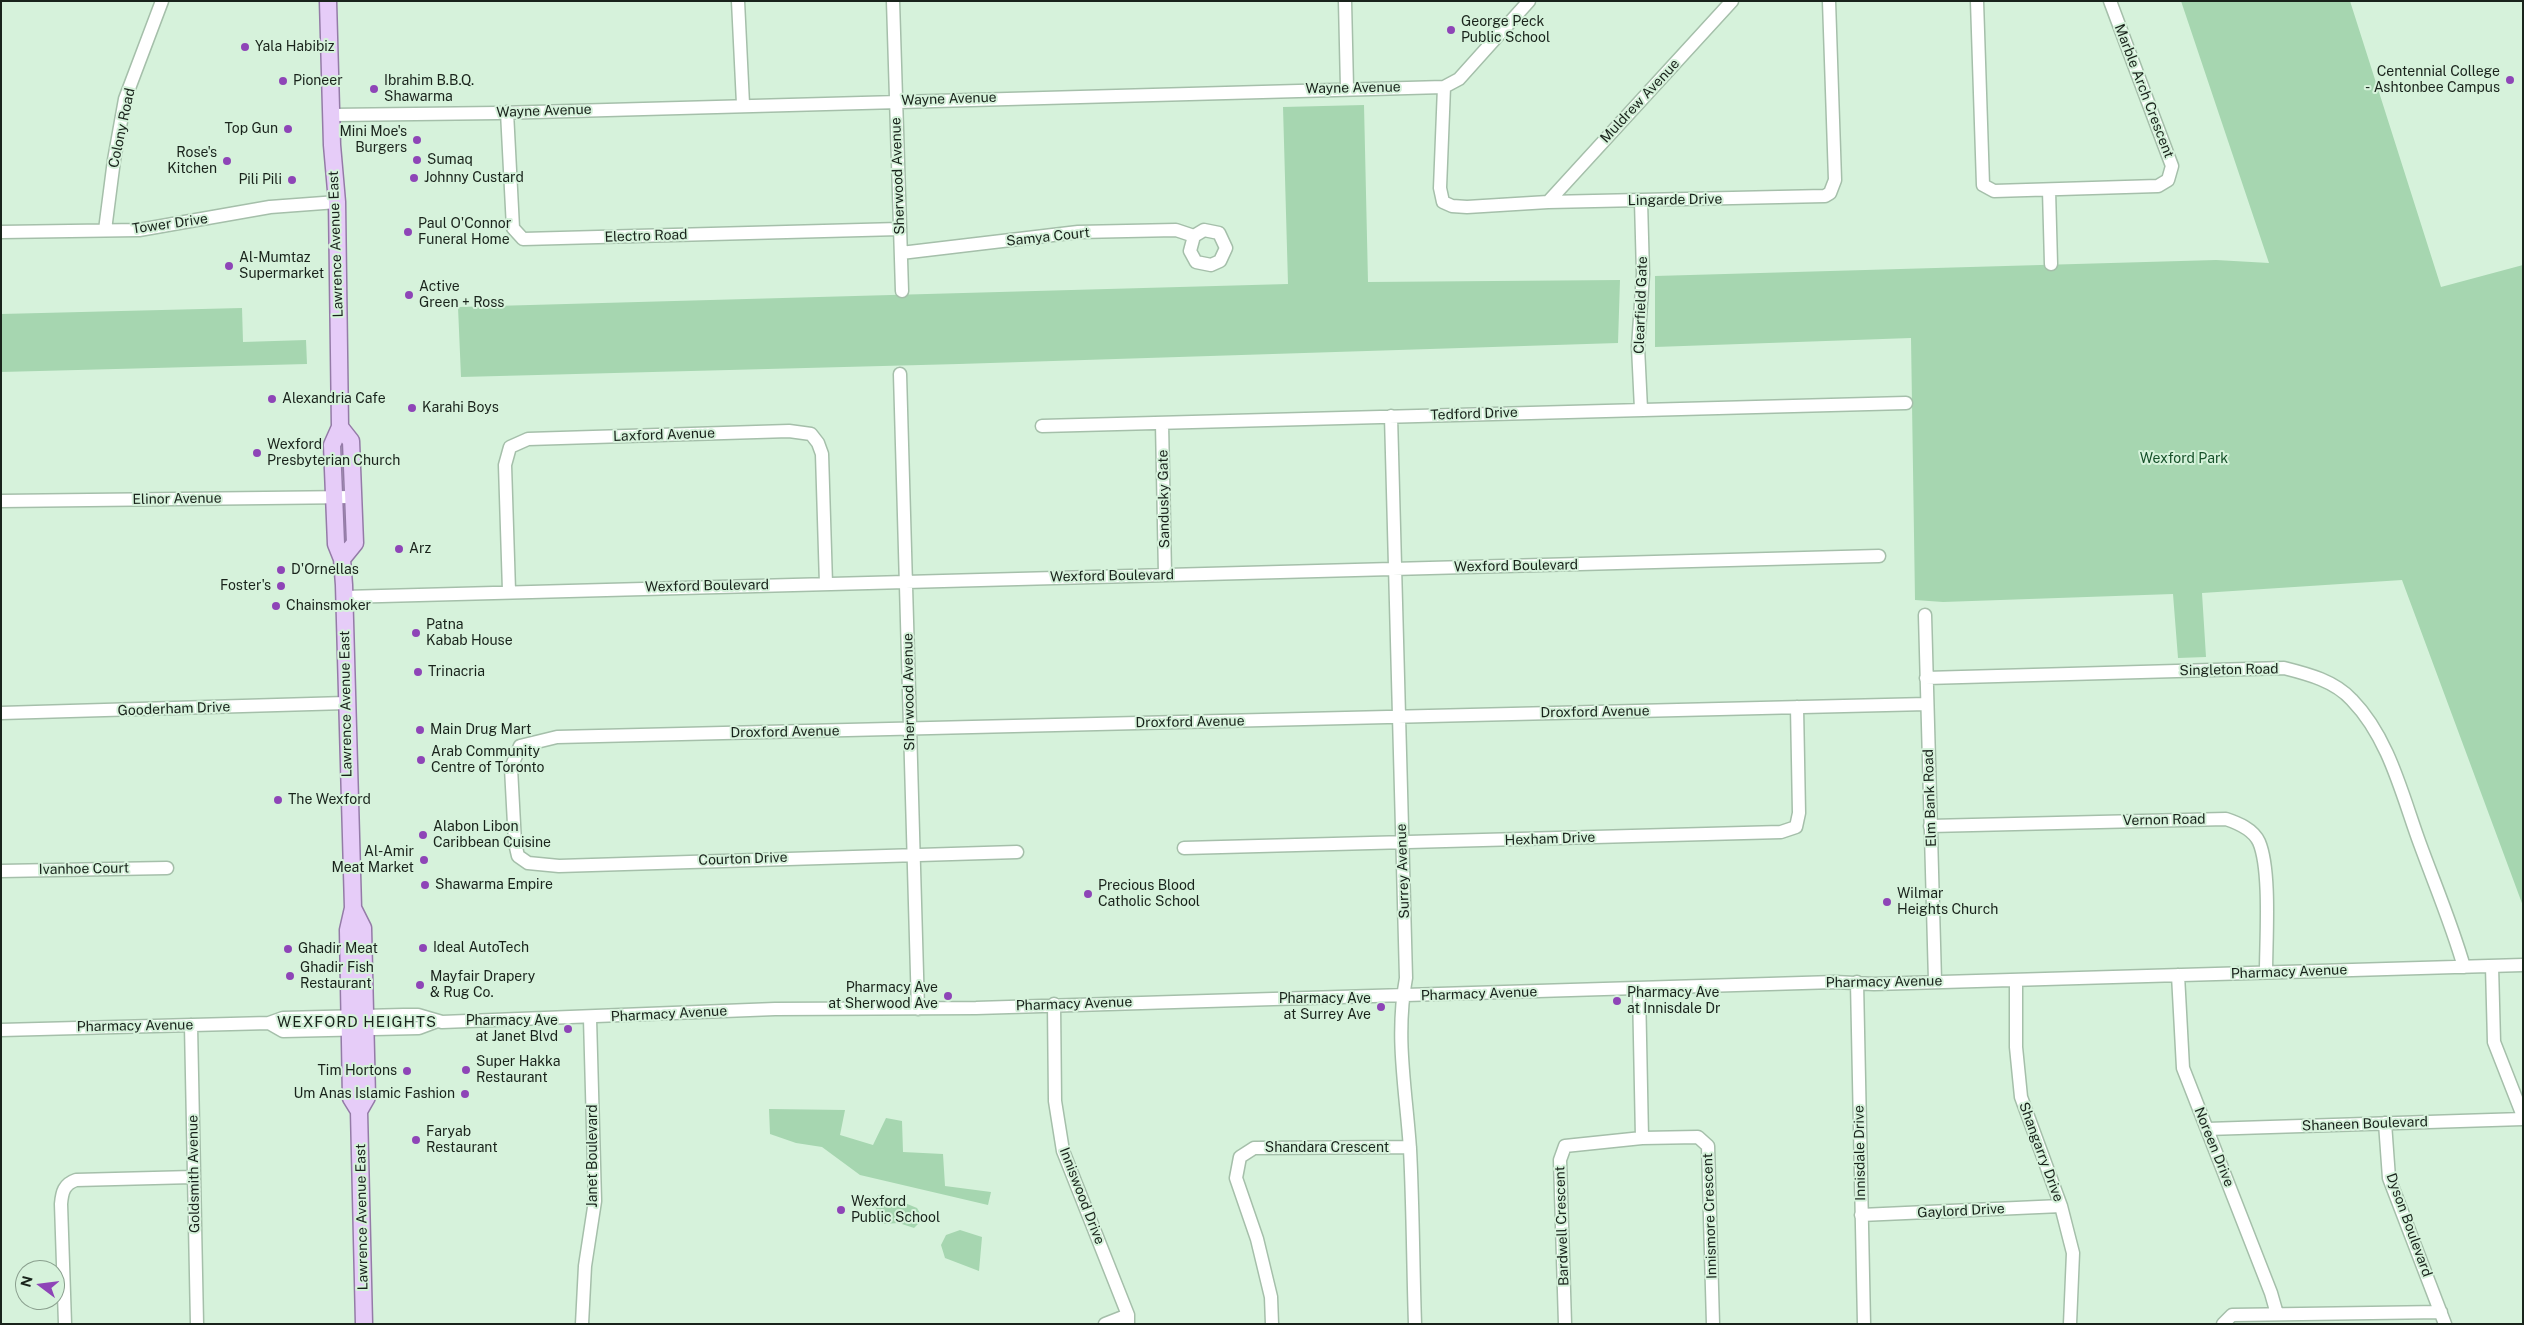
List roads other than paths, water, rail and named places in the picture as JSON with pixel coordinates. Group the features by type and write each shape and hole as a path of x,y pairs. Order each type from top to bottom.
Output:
{"main road":[{"name":"Lawrence Avenue East","path":"328,1 332,144 337,202 340,427 332,445 336,544 342,559 344,597 353,908 348,930 357,1022 351,1098 359,1111 364,1324"},
{"name":"Lawrence Avenue East","path":"340,427 351,441 355,543 342,559"}],"street":[{"name":"Colony Road","path":"105,230 114,160 125,99 162,1"},
{"path":"738,1 743,104"},
{"name":"Sherwood Avenue","path":"893,1 902,292"},
{"path":"1345,1 1347,88"},
{"path":"1444,87 1459,78 1529,1"},
{"name":"Muldrew Avenue","path":"1548,202 1732,1"},
{"name":"Lingarde Drive","path":"1444,87 1440,188 1443,202 1452,206 1467,207 1548,202 1813,198 1830,194 1835,180 1830,1"},
{"name":"Marble Arch Crescent","path":"1977,1 1983,185 1994,191 2158,186 2168,180 2172,166 2110,1"},
{"name":"Wayne Avenue","path":"332,115 1444,87"},
{"name":"Electro Road","path":"507,112 512,228 523,239 899,229"},
{"path":"2049,190 2051,264"},
{"name":"Clearfield Gate","path":"1641,201 1643,274 1638,347 1642,409"},
{"name":"Tower Drive","path":"1,232 139,230 270,207 337,202"},
{"name":"Samya Court","path":"901,253 1078,232 1176,230 1194,236"},
{"name":"Sherwood Avenue","path":"900,374 918,1009"},
{"name":"Tedford Drive","path":"1042,426 1906,403"},
{"name":"Surrey Avenue","path":"1391,416 1406,978 1400,1018 1402,1081 1410,1147 1415,1324"},
{"name":"Sandusky Gate","path":"1162,423 1166,575"},
{"name":"Laxford Avenue","path":"509,591 506,465 510,447 528,439 790,431 811,434 818,443 822,454 826,584"},
{"name":"Elinor Avenue","path":"1,500 353,497"},
{"name":"Wexford Boulevard","path":"344,597 509,591 1879,556"},
{"name":"Elm Bank Road","path":"1925,615 1935,981"},
{"name":"Singleton Road","path":"1926,678 2284,668 2310,674 2331,684 2351,698 2376,731 2391,763 2464,966"},
{"name":"Gooderham Drive","path":"1,713 346,703"},
{"name":"Droxford Avenue","path":"513,810 511,768 520,746 557,737 910,730 1927,704"},
{"name":"Hexham Drive","path":"1184,848 1781,832 1796,827 1799,813 1797,707"},
{"name":"Courton Drive","path":"513,810 518,856 528,863 559,866 1017,852"},
{"name":"Vernon Road","path":"1930,826 2226,819 2242,824 2259,841 2265,864 2266,972"},
{"name":"Ivanhoe Court","path":"1,871 167,868"},
{"name":"Pharmacy Avenue","path":"1,1030 269,1023 283,1018 357,1022 418,1015 435,1022 590,1018 775,1009 918,1009 1857,982 1874,984 2464,966 2523,966"},
{"path":"2492,966 2494,1042 2523,1117"},
{"name":"Noreen Drive","path":"2178,975 2183,1068 2271,1293 2277,1314"},
{"name":"Shangarry Drive","path":"2016,980 2016,1047 2021,1096 2062,1206 2073,1252 2070,1324"},
{"name":"Innisdale Drive","path":"1857,982 1864,1324"},
{"path":"1639,989 1642,1138"},
{"name":"Inniswood Drive","path":"1054,1004 1055,1102 1063,1151 1128,1319"},
{"name":"Janet Boulevard","path":"582,1324 585,1266 595,1201 590,1018"},
{"name":"Goldsmith Avenue","path":"191,1025 197,1324"},
{"name":"Shaneen Boulevard","path":"2207,1129 2523,1117"},
{"name":"Dyson Boulevard","path":"2384,1123 2389,1178 2443,1318"},
{"name":"Innismore Crescent","path":"1642,1138 1698,1137 1708,1146 1713,1324"},
{"name":"Bardwell Crescent","path":"1565,1324 1560,1179 1562,1153 1566,1146 1642,1138"},
{"name":"Shandara Crescent","path":"1272,1324 1271,1297 1257,1239 1236,1178 1240,1157 1254,1148 1410,1147"},
{"path":"65,1324 61,1204 66,1185 76,1180 194,1178"},
{"name":"Gaylord Drive","path":"1861,1215 2062,1206"},
{"path":"2223,1324 2232,1315 2277,1314 2443,1318"},
{"path":"1105,1324 1128,1319"}],"place":[{"name":"George Peck Public School","path":"1451,30"},
{"name":"Yala Habibiz","path":"245,47"},
{"name":"Centennial College - Ashtonbee Campus","path":"2510,80"},
{"name":"Pioneer","path":"283,81"},
{"name":"Ibrahim B.B.Q. Shawarma","path":"374,89"},
{"name":"Top Gun","path":"288,129"},
{"name":"Mini Moe's Burgers","path":"417,140"},
{"name":"Sumaq","path":"417,160"},
{"name":"Rose's Kitchen","path":"227,161"},
{"name":"Johnny Custard","path":"414,178"},
{"name":"Pili Pili","path":"292,180"},
{"name":"Paul O'Connor Funeral Home","path":"408,232"},
{"name":"Al-Mumtaz Supermarket","path":"229,266"},
{"name":"Active Green + Ross","path":"409,295"},
{"name":"Alexandria Cafe","path":"272,399"},
{"name":"Karahi Boys","path":"412,408"},
{"name":"Wexford Presbyterian Church","path":"257,453"},
{"name":"Arz","path":"399,549"},
{"name":"D'Ornellas","path":"281,570"},
{"name":"Foster's","path":"281,586"},
{"name":"Chainsmoker","path":"276,606"},
{"name":"Patna Kabab House","path":"416,633"},
{"name":"Trinacria","path":"418,672"},
{"name":"Main Drug Mart","path":"420,730"},
{"name":"Arab Community Centre of Toronto","path":"421,760"},
{"name":"The Wexford","path":"278,800"},
{"name":"Alabon Libon Caribbean Cuisine","path":"423,835"},
{"name":"Al-Amir Meat Market","path":"424,860"},
{"name":"Shawarma Empire","path":"425,885"},
{"name":"Precious Blood Catholic School","path":"1088,894"},
{"name":"Wilmar Heights Church","path":"1887,902"},
{"name":"Ideal AutoTech","path":"423,948"},
{"name":"Ghadir Meat","path":"288,949"},
{"name":"Ghadir Fish Restaurant","path":"290,976"},
{"name":"Mayfair Drapery & Rug Co.","path":"420,985"},
{"name":"Pharmacy Ave at Sherwood Ave","path":"948,996"},
{"name":"Pharmacy Ave at Innisdale Dr","path":"1617,1001"},
{"name":"Pharmacy Ave at Surrey Ave","path":"1381,1007"},
{"name":"Pharmacy Ave at Janet Blvd","path":"568,1029"},
{"name":"Super Hakka Restaurant","path":"466,1070"},
{"name":"Tim Hortons","path":"407,1071"},
{"name":"Um Anas Islamic Fashion","path":"465,1094"},
{"name":"Faryab Restaurant","path":"416,1140"},
{"name":"Wexford Public School","path":"841,1210"}],"district":[{"name":"WEXFORD HEIGHTS","path":"357,1022"}],"park label":[{"name":"Wexford Park","path":"2184,459"}]}
